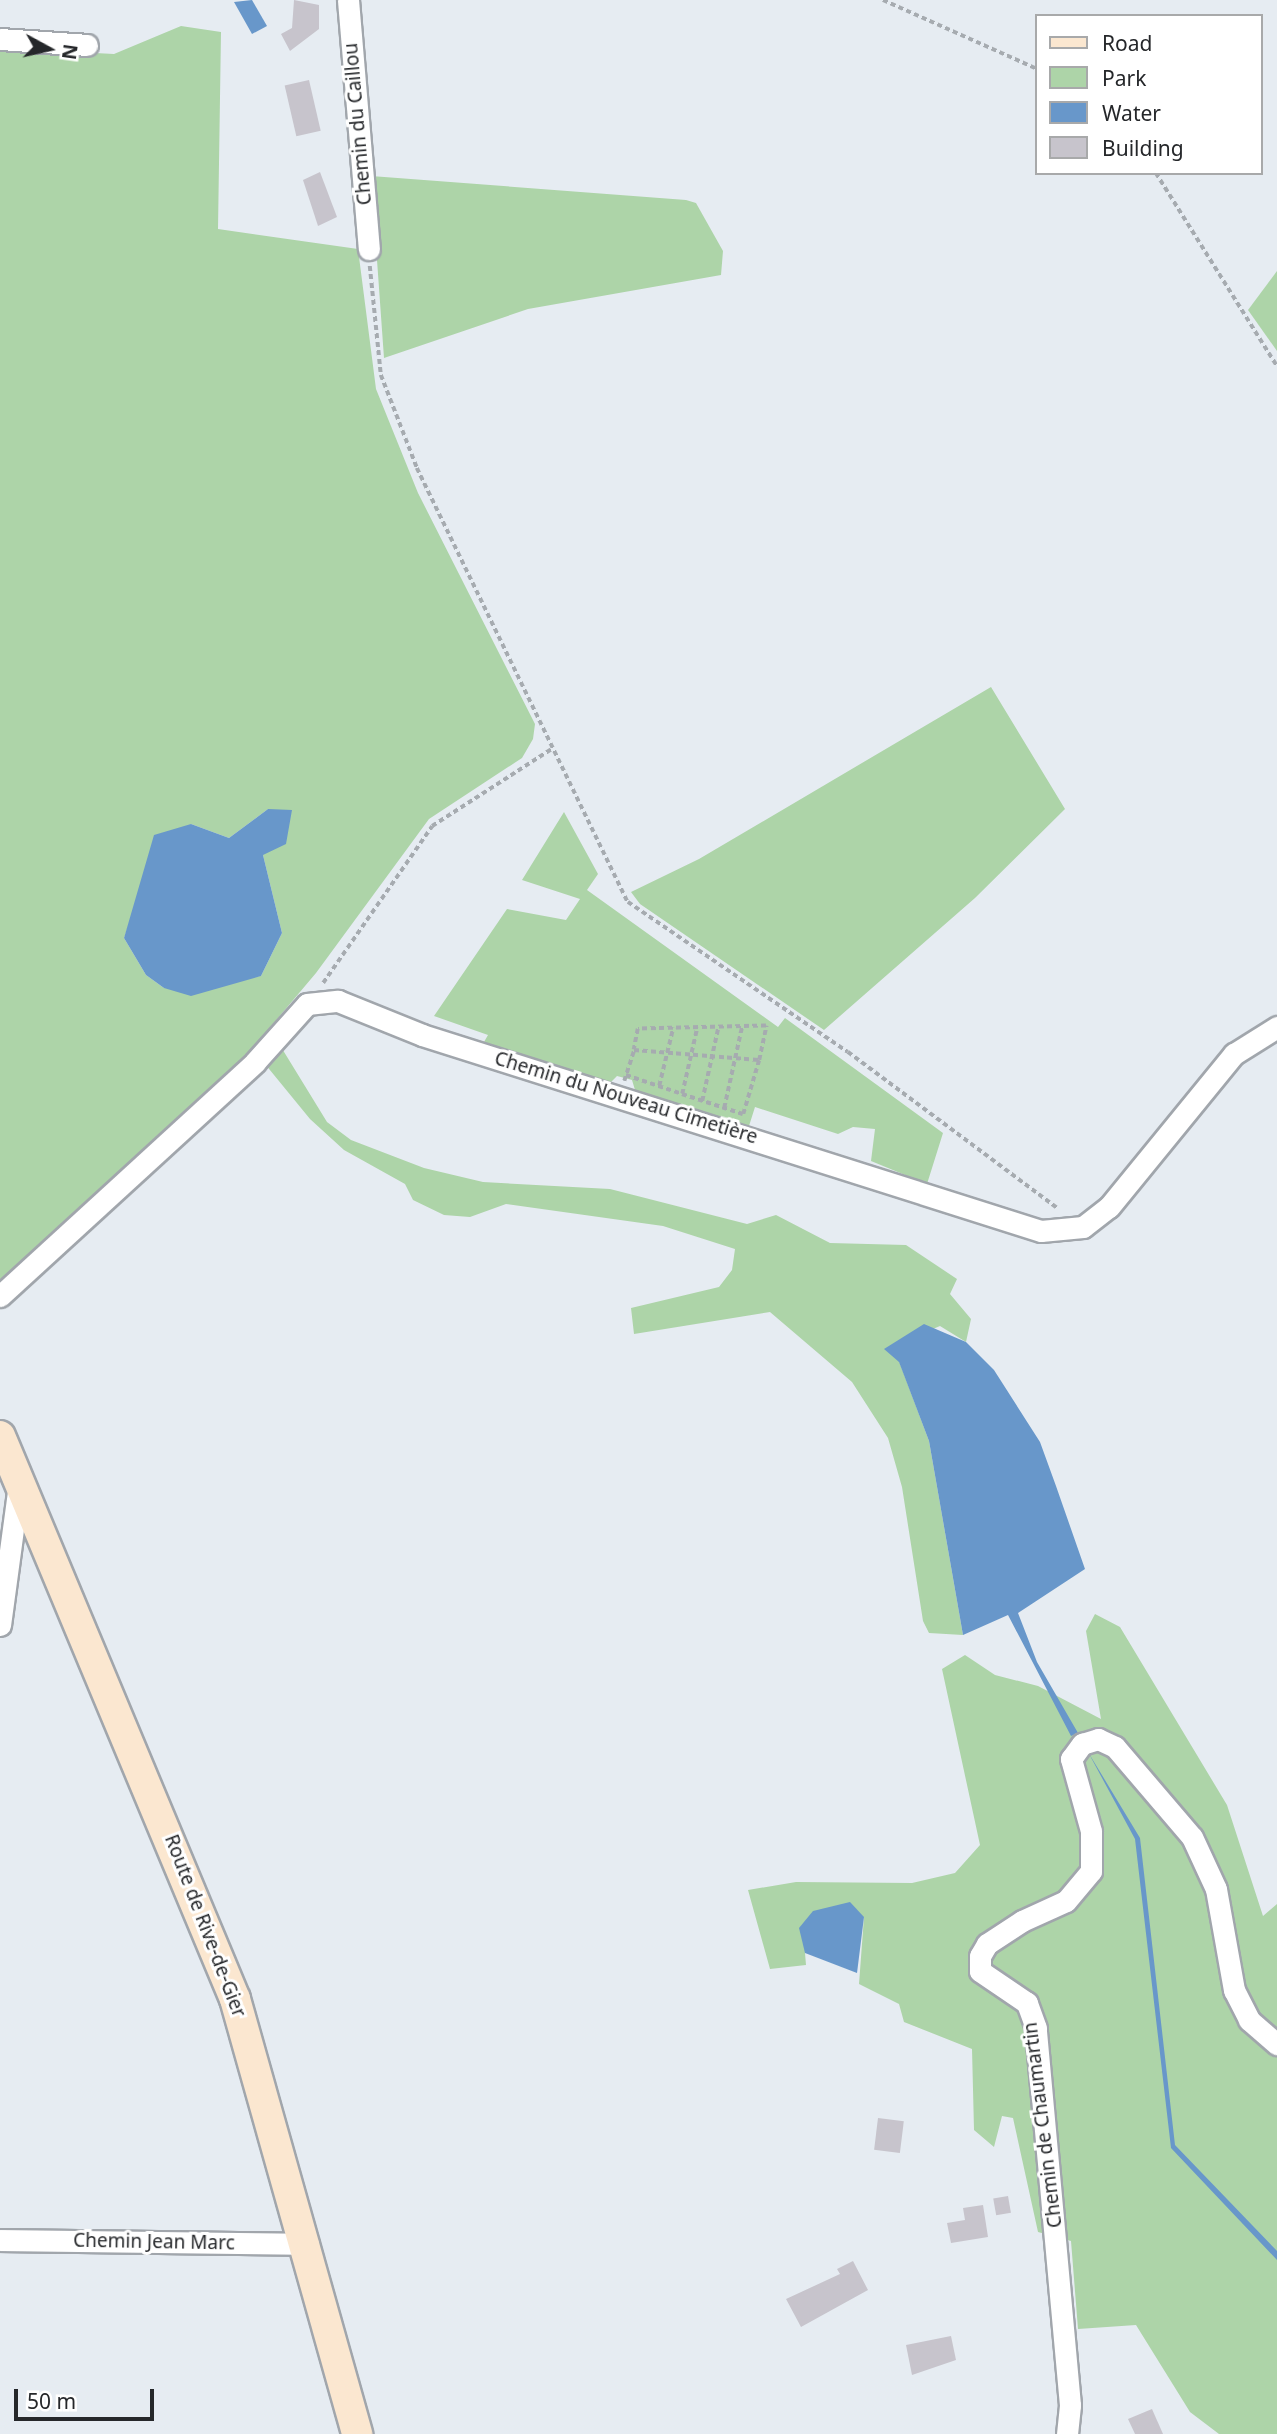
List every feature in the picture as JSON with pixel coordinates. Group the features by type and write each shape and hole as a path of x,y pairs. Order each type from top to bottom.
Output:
{"main road":[{"name":"Route de Rive-de-Gier","path":"0,1436 235,1999 308,2244 357,2434"}],"street":[{"name":"Chemin du Caillou","path":"348,0 369,249"},
{"path":"0,39 87,45"},
{"name":"Chemin du Nouveau Cimetière","path":"307,1004 338,1001 422,1035 1041,1231 1083,1227"},
{"path":"0,1296 216,1099 307,1004"},
{"path":"1083,1227 1109,1207 1234,1054 1277,1027"},
{"path":"0,1625 20,1482"},
{"name":"Chemin de Chaumartin","path":"1067,2434 1070,2405 1036,2028 1027,2003 981,1971 980,1956 987,1944 1022,1921 1066,1901 1091,1871 1091,1831 1071,1759 1082,1744 1098,1739 1115,1747 1192,1837 1216,1889 1234,1990 1249,2020 1277,2044"},
{"name":"Chemin Jean Marc","path":"0,2240 308,2244"}],"path":[{"path":"883,0 1036,69"},
{"path":"1157,175 1277,366"},
{"path":"369,249 381,375 417,468 628,902 848,1052 1083,1227"},
{"path":"307,1004 432,825 553,748"},
{"path":"724,1108 738,1059 742,1026"},
{"path":"618,1096 634,1050 638,1029 766,1026 743,1114 626,1075"},
{"path":"702,1101 716,1057 718,1027"},
{"path":"659,1086 670,1053 673,1028"},
{"path":"682,1094 697,1028"},
{"path":"634,1050 759,1060"}],"green space":[{"path":"181,26 221,32 218,229 358,249 376,389 418,493 535,724 533,739 522,758 429,819 316,973 234,1070 11,1277 0,1279 0,48 114,54","holes":["268,809 263,855 282,933 261,976 164,988 146,975 124,938 134,909 191,824 229,838"]},
{"path":"371,176 686,200 696,203 723,251 721,275 528,309 384,358"},
{"path":"1277,271 1277,351 1248,310"},
{"path":"991,687 1065,809 975,898 824,1030 640,904 631,892 699,859"},
{"path":"564,812 598,874 587,890 778,1027 785,1018 943,1133 927,1184 871,1161 875,1129 853,1127 838,1134 755,1107 749,1126 635,1090 632,1080 617,1076 610,1083 484,1042 488,1035 434,1016 507,909 566,920 580,899 522,880"},
{"path":"281,1047 327,1122 351,1140 424,1168 483,1182 610,1189 747,1224 776,1215 830,1243 906,1245 957,1279 950,1294 971,1319 966,1342 940,1326 885,1349 899,1361 929,1441 963,1635 929,1633 923,1621 902,1487 888,1438 852,1382 770,1312 634,1334 631,1308 719,1287 732,1270 735,1249 663,1226 506,1204 470,1217 444,1215 413,1200 405,1184 344,1150 310,1119 265,1064"},
{"path":"1095,1614 1120,1627 1227,1805 1263,1916 1277,1904 1277,2434 1219,2434 1190,2412 1136,2325 1078,2329 1071,2241 1038,2232 1013,2118 1002,2116 994,2147 974,2130 972,2049 904,2022 899,2004 859,1984 864,1917 805,1953 806,1965 770,1969 748,1890 796,1882 912,1883 955,1873 980,1845 942,1669 965,1655 995,1675 1038,1686 1101,1719 1086,1631"}],"water":[{"path":"252,0 267,26 252,34 234,2"},
{"path":"268,809 292,810 286,844 263,855 282,933 261,976 191,996 164,988 146,975 124,938 154,835 191,824 229,838"},
{"path":"924,1324 966,1342 994,1370 1040,1442 1056,1486 1085,1569 1018,1613 1037,1662 1078,1733 1071,1736 1008,1615 963,1635 929,1441 899,1362 884,1349"},
{"path":"1088,1752 1140,1838 1175,2145 1277,2251 1277,2260 1171,2148 1135,1839"},
{"path":"850,1902 864,1917 857,1973 805,1953 799,1928 813,1911"}],"building":[{"path":"294,0 319,5 319,29 290,51 281,34 292,28"},
{"path":"309,80 321,131 296,136 285,86"},
{"path":"320,172 337,217 318,226 303,180"},
{"path":"878,2118 904,2121 900,2153 874,2150"},
{"path":"1008,2196 1011,2213 996,2215 993,2199"},
{"path":"983,2205 988,2237 951,2243 947,2223 965,2220 963,2208"},
{"path":"853,2261 868,2290 801,2327 786,2299 840,2274 837,2269"},
{"path":"951,2336 956,2360 912,2375 906,2345"},
{"path":"1152,2409 1163,2434 1135,2434 1128,2419"}]}
